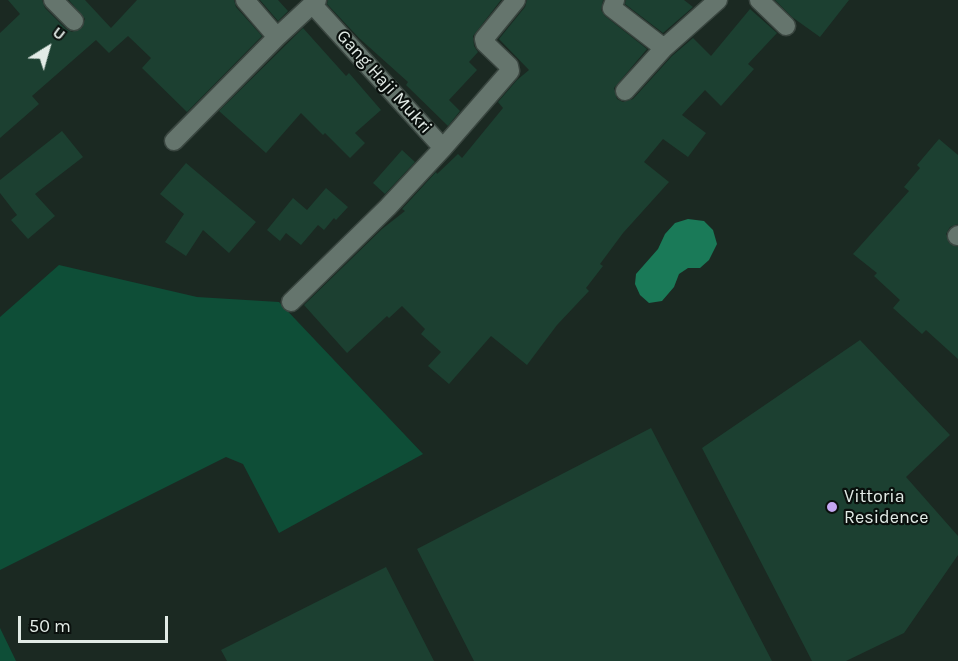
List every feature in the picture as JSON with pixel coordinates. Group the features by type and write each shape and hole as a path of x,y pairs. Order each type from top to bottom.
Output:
{"street":[{"path":"53,0 74,21"},
{"path":"245,0 277,38"},
{"name":"Gang Haji Mukri","path":"315,3 443,148 510,71 509,66 485,43 484,39 516,0"},
{"path":"615,0 612,8 664,48"},
{"path":"625,91 664,48 718,0"},
{"path":"759,0 786,26"},
{"path":"174,141 315,3"},
{"path":"291,302 388,207 443,148"}],"shaded area":[{"path":"688,219 704,221 713,230 717,244 709,260 700,268 688,268 679,274 674,287 662,301 649,303 640,295 635,284 636,274 658,249 665,234 675,223"},
{"path":"59,265 197,297 279,302 423,454 279,533 243,464 226,457 0,570 0,317"},
{"path":"0,628 16,661 0,661"}],"building":[{"path":"8,0 42,0 45,8 72,32 82,28 85,19 69,0 85,0 111,28 137,0 234,0 236,7 262,36 187,112 142,68 151,58 128,36 109,53 96,40 32,96 39,104 0,138 0,33 20,14"},
{"path":"260,0 278,0 288,11 278,21"},
{"path":"328,0 501,0 473,36 474,46 478,52 469,62 477,70 449,100 460,111 448,126 406,85 408,82 359,38 327,4"},
{"path":"527,0 603,0 601,10 605,16 647,49 614,88 617,99 623,102 633,99 672,56 693,38 711,56 750,9 777,33 748,64 754,69 721,106 705,90 682,115 706,133 688,157 663,139 644,162 669,182 623,233 600,264 603,266 586,288 589,291 557,325 527,365 491,336 449,384 428,366 441,352 421,334 425,329 402,306 389,318 387,316 347,353 304,305 382,229 405,211 402,209 436,172 437,174 458,154 462,158 503,108 498,102 529,70 499,39 525,7"},
{"path":"626,0 684,0 693,7 663,33 625,4"},
{"path":"775,0 849,0 820,37 792,17"},
{"path":"303,28 346,76 349,73 381,110 355,133 365,143 350,158 301,113 266,153 219,111"},
{"path":"62,131 83,157 35,194 55,216 28,239 11,220 17,215 0,193 0,180"},
{"path":"939,139 958,155 958,224 950,227 946,234 949,243 958,247 958,359 926,330 922,334 893,308 900,300 874,276 877,273 853,254 909,191 904,187 920,168 917,165"},
{"path":"402,150 415,162 385,194 373,183"},
{"path":"186,163 256,222 229,253 203,230 186,256 165,242 184,214 160,194"},
{"path":"326,188 348,207 324,230 318,225 301,245 286,233 280,241 267,230 293,198 307,210"},
{"name":"Vittoria Residence","path":"860,340 950,435 906,477 958,536 958,555 904,633 846,661 812,661 702,448"},
{"path":"651,428 772,661 474,661 417,549"},
{"path":"386,567 434,661 227,661 221,650"}],"place":[{"name":"Vittoria Residence","path":"832,507"}]}
